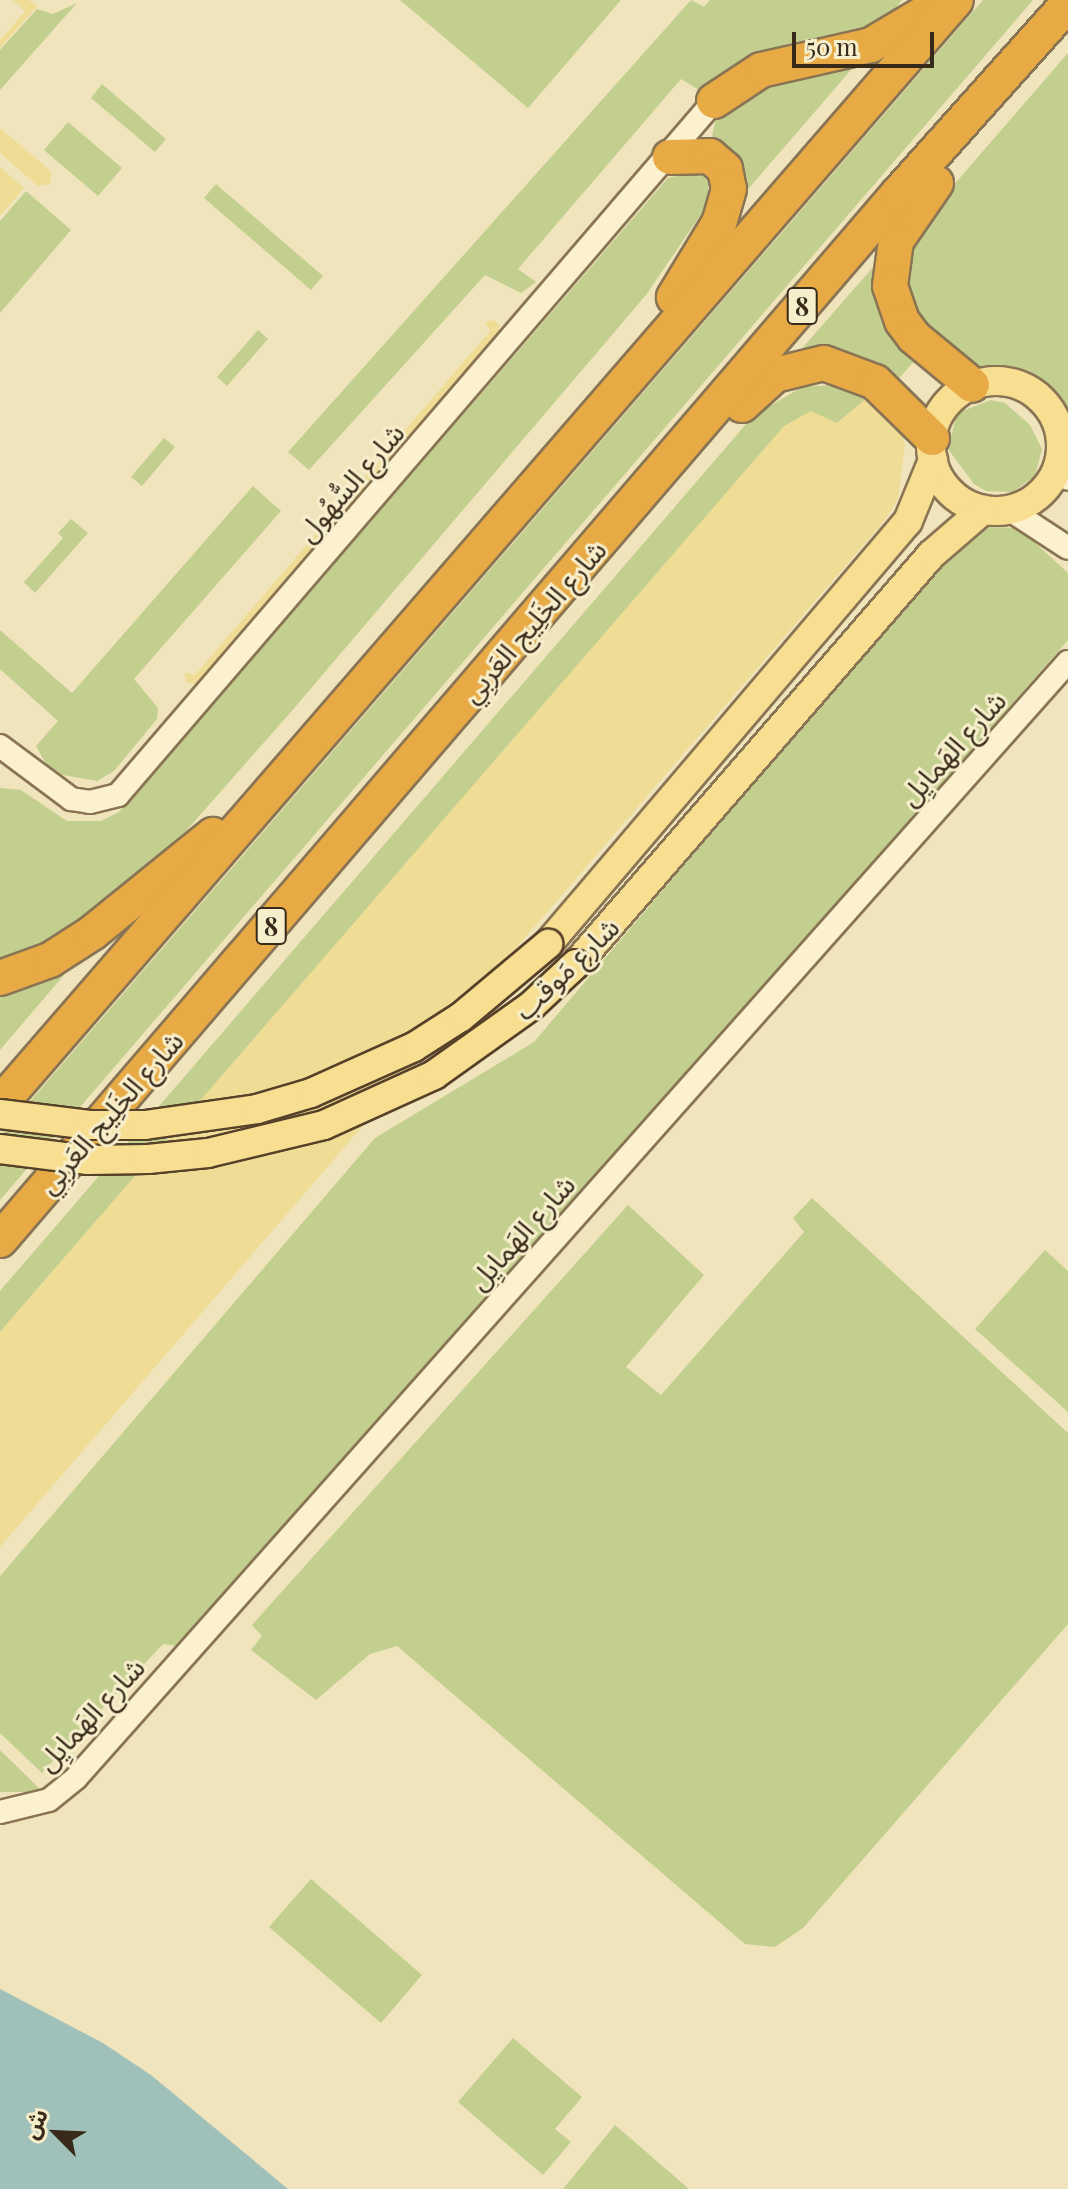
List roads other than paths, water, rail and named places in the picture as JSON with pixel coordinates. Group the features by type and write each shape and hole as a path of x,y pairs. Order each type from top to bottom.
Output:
{"highway":[{"path":"714,101 782,61 871,45 945,0"},
{"path":"0,1104 622,381 956,0"},
{"name":"شارع الخَلِيج العَربِي","path":"0,1240 897,195 1068,4"},
{"path":"972,385 929,352 902,321 890,286 892,258 912,212 1068,12"},
{"path":"622,381 728,200 728,176 716,160 699,154 670,157"},
{"path":"542,612 578,584 775,375 824,363 856,372 890,394 932,449"},
{"path":"0,978 50,960 92,933 268,794"}],"main road":[{"path":"1008,381 1041,398 1059,429 1063,472 1040,494 996,510 951,493 932,449 945,406 972,385 1008,381"},
{"name":"شارع مَوقب","path":"0,1114 89,1125 145,1125 257,1109 311,1093 363,1072 437,1032 506,982 548,944 908,521 932,449"},
{"name":"شارع مَوقب","path":"0,1149 88,1160 148,1159 252,1145 324,1125 434,1075 532,1005 576,964 924,563 996,510"}],"street":[{"name":"شارع السُّهُول","path":"0,746 71,799 90,802 118,795 670,157 714,101"},
{"path":"996,510 1068,548"},
{"name":"شارع الهَمايِل","path":"0,1812 49,1800 76,1778 1068,662"}],"water":[{"path":"0,1989 103,2043 151,2075 288,2189 0,2189"}]}
